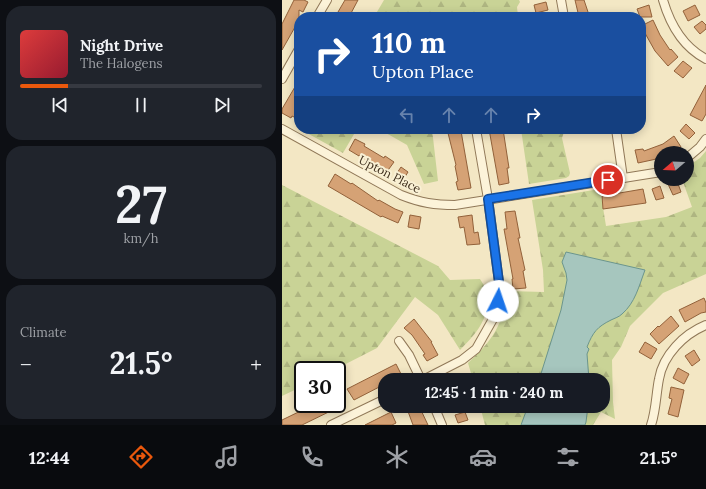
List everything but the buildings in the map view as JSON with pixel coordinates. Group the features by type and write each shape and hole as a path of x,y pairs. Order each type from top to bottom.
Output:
{"street":[{"path":"320,12 327,0"},
{"path":"561,0 563,12"},
{"path":"663,0 667,16 678,34 700,56 706,59"},
{"path":"282,79 294,58"},
{"name":"Upton Place","path":"282,130 401,196 418,202 434,205 456,205 654,173"},
{"path":"436,373 462,360 476,349 494,319 498,301 499,282 488,199 477,134"},
{"path":"617,134 623,178"},
{"path":"694,152 706,139"},
{"path":"651,425 659,377 668,358 682,339 706,325"},
{"path":"399,341 409,355 418,373"},
{"path":"331,425 378,402"},
{"path":"437,413 442,425"}],"green space":[{"path":"384,0 519,0 520,2 517,7 518,12 377,12"},
{"path":"309,134 354,134 343,153"},
{"path":"388,134 433,134 438,181 424,184 407,145"},
{"path":"522,134 563,134 562,138 570,173 569,176 566,178 529,184"},
{"path":"706,151 706,274 663,293 630,326 621,347 612,360 615,419 603,413 610,413 610,373 471,373 468,363 484,347 495,331 503,313 507,291 544,292 543,270 532,200 600,189 606,226 666,217 692,207 684,186 694,186 694,162"},
{"path":"282,185 438,266 450,280 480,279 491,297 486,314 480,326 460,350 438,315 415,297 377,348 346,364 346,361 294,361 294,390 282,396"},
{"path":"482,413 600,413 593,425 485,425"}],"water":[{"path":"566,252 645,270 636,294 626,310 620,316 596,330 591,337 587,347 589,349 587,354 588,373 541,373 561,310 567,280 562,262"},
{"path":"525,413 587,413 585,425 521,425"}],"route":[{"path":"498,301 499,282 488,199 608,180"}]}
